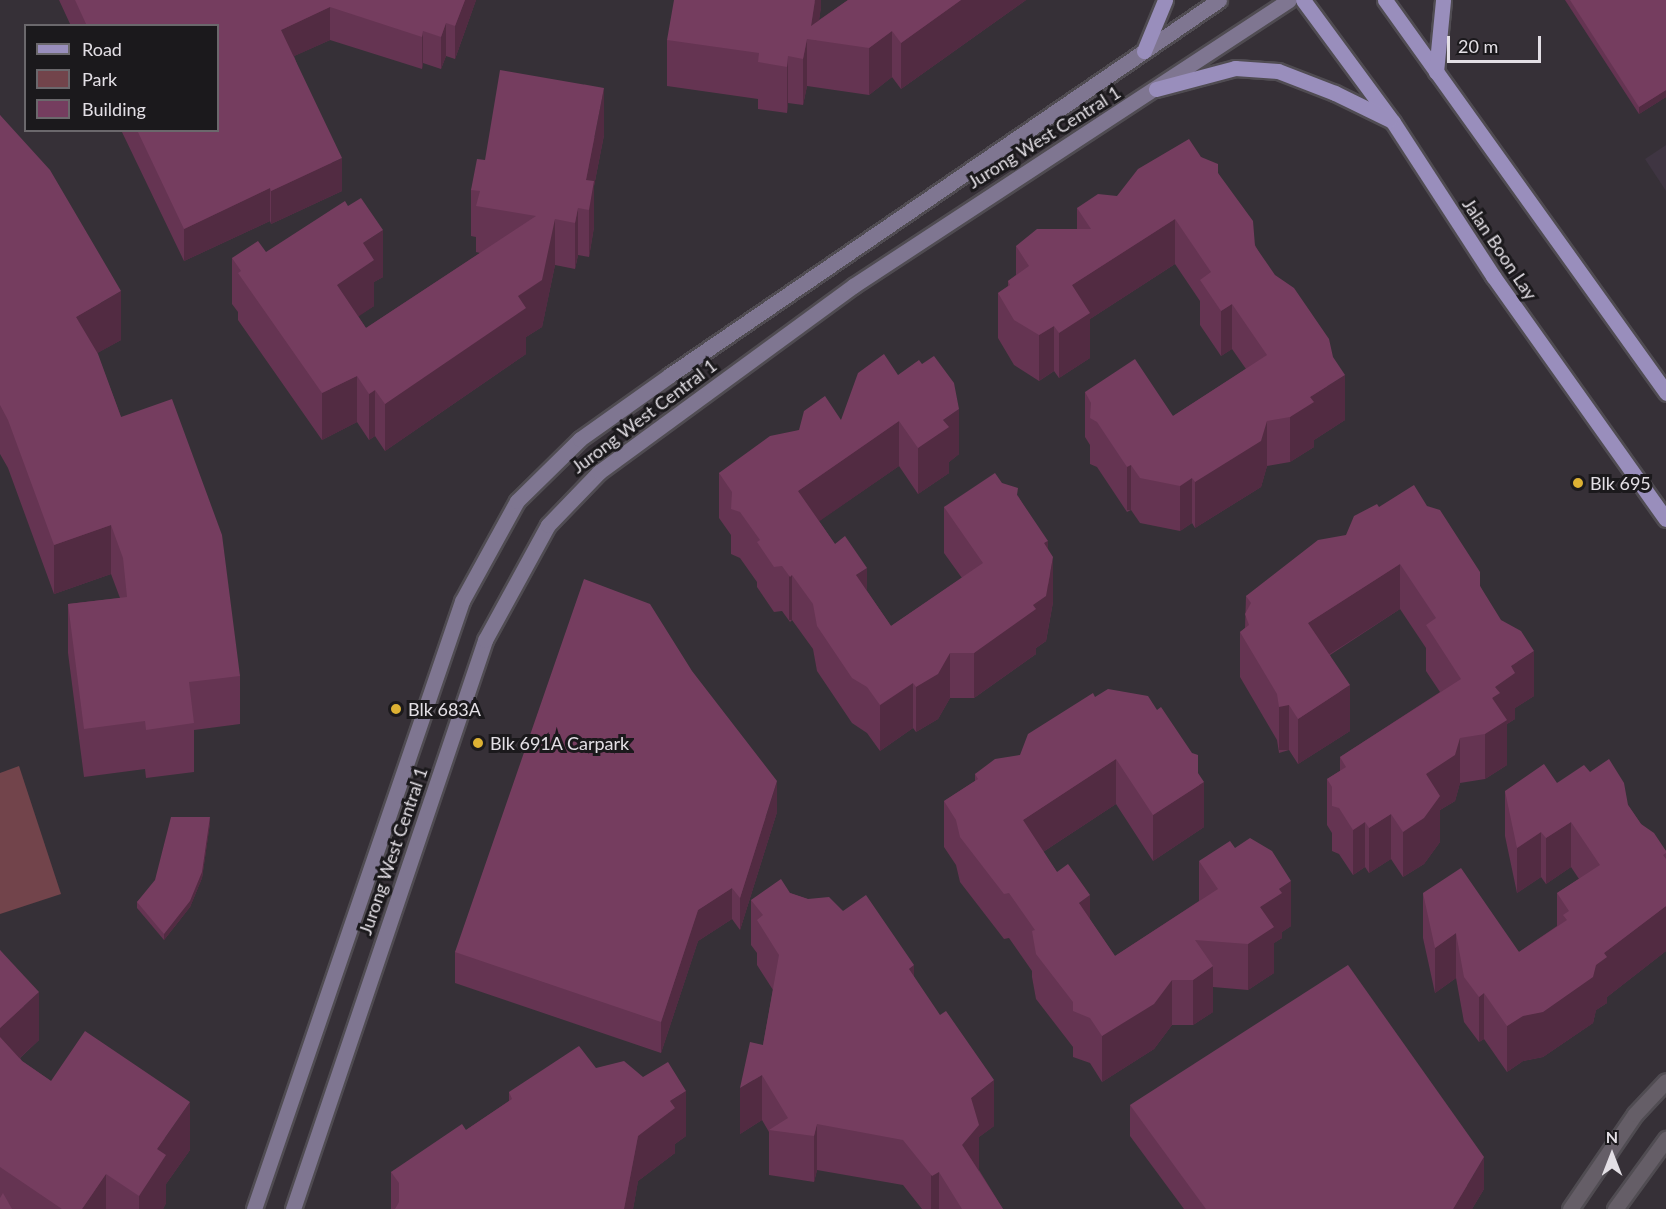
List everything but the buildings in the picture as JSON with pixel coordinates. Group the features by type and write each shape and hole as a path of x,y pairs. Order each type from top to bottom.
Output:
{"main road":[{"path":"1144,51 1165,0"},
{"name":"Jalan Boon Lay","path":"1303,0 1393,122 1493,276 1666,519"},
{"path":"1385,0 1666,393"},
{"path":"1436,72 1443,0"},
{"path":"1156,89 1236,68 1278,71 1335,93 1393,122"}],"street":[{"name":"Jurong West Central 1","path":"254,1209 462,601 517,501 580,439 993,151 1219,0"},
{"name":"Jurong West Central 1","path":"294,1209 485,640 548,525 599,471 853,286 942,224 1156,89 1289,0"},
{"path":"1570,1209 1635,1114 1666,1081"},
{"path":"1615,1209 1666,1140"}],"shaded area":[{"path":"1666,145 1666,191 1645,159"}],"green space":[{"path":"19,766 61,894 0,914 0,773"}],"place":[{"name":"Blk 695","path":"1578,483"},
{"name":"Blk 683A","path":"396,709"},
{"name":"Blk 691A Carpark","path":"478,743"}]}
